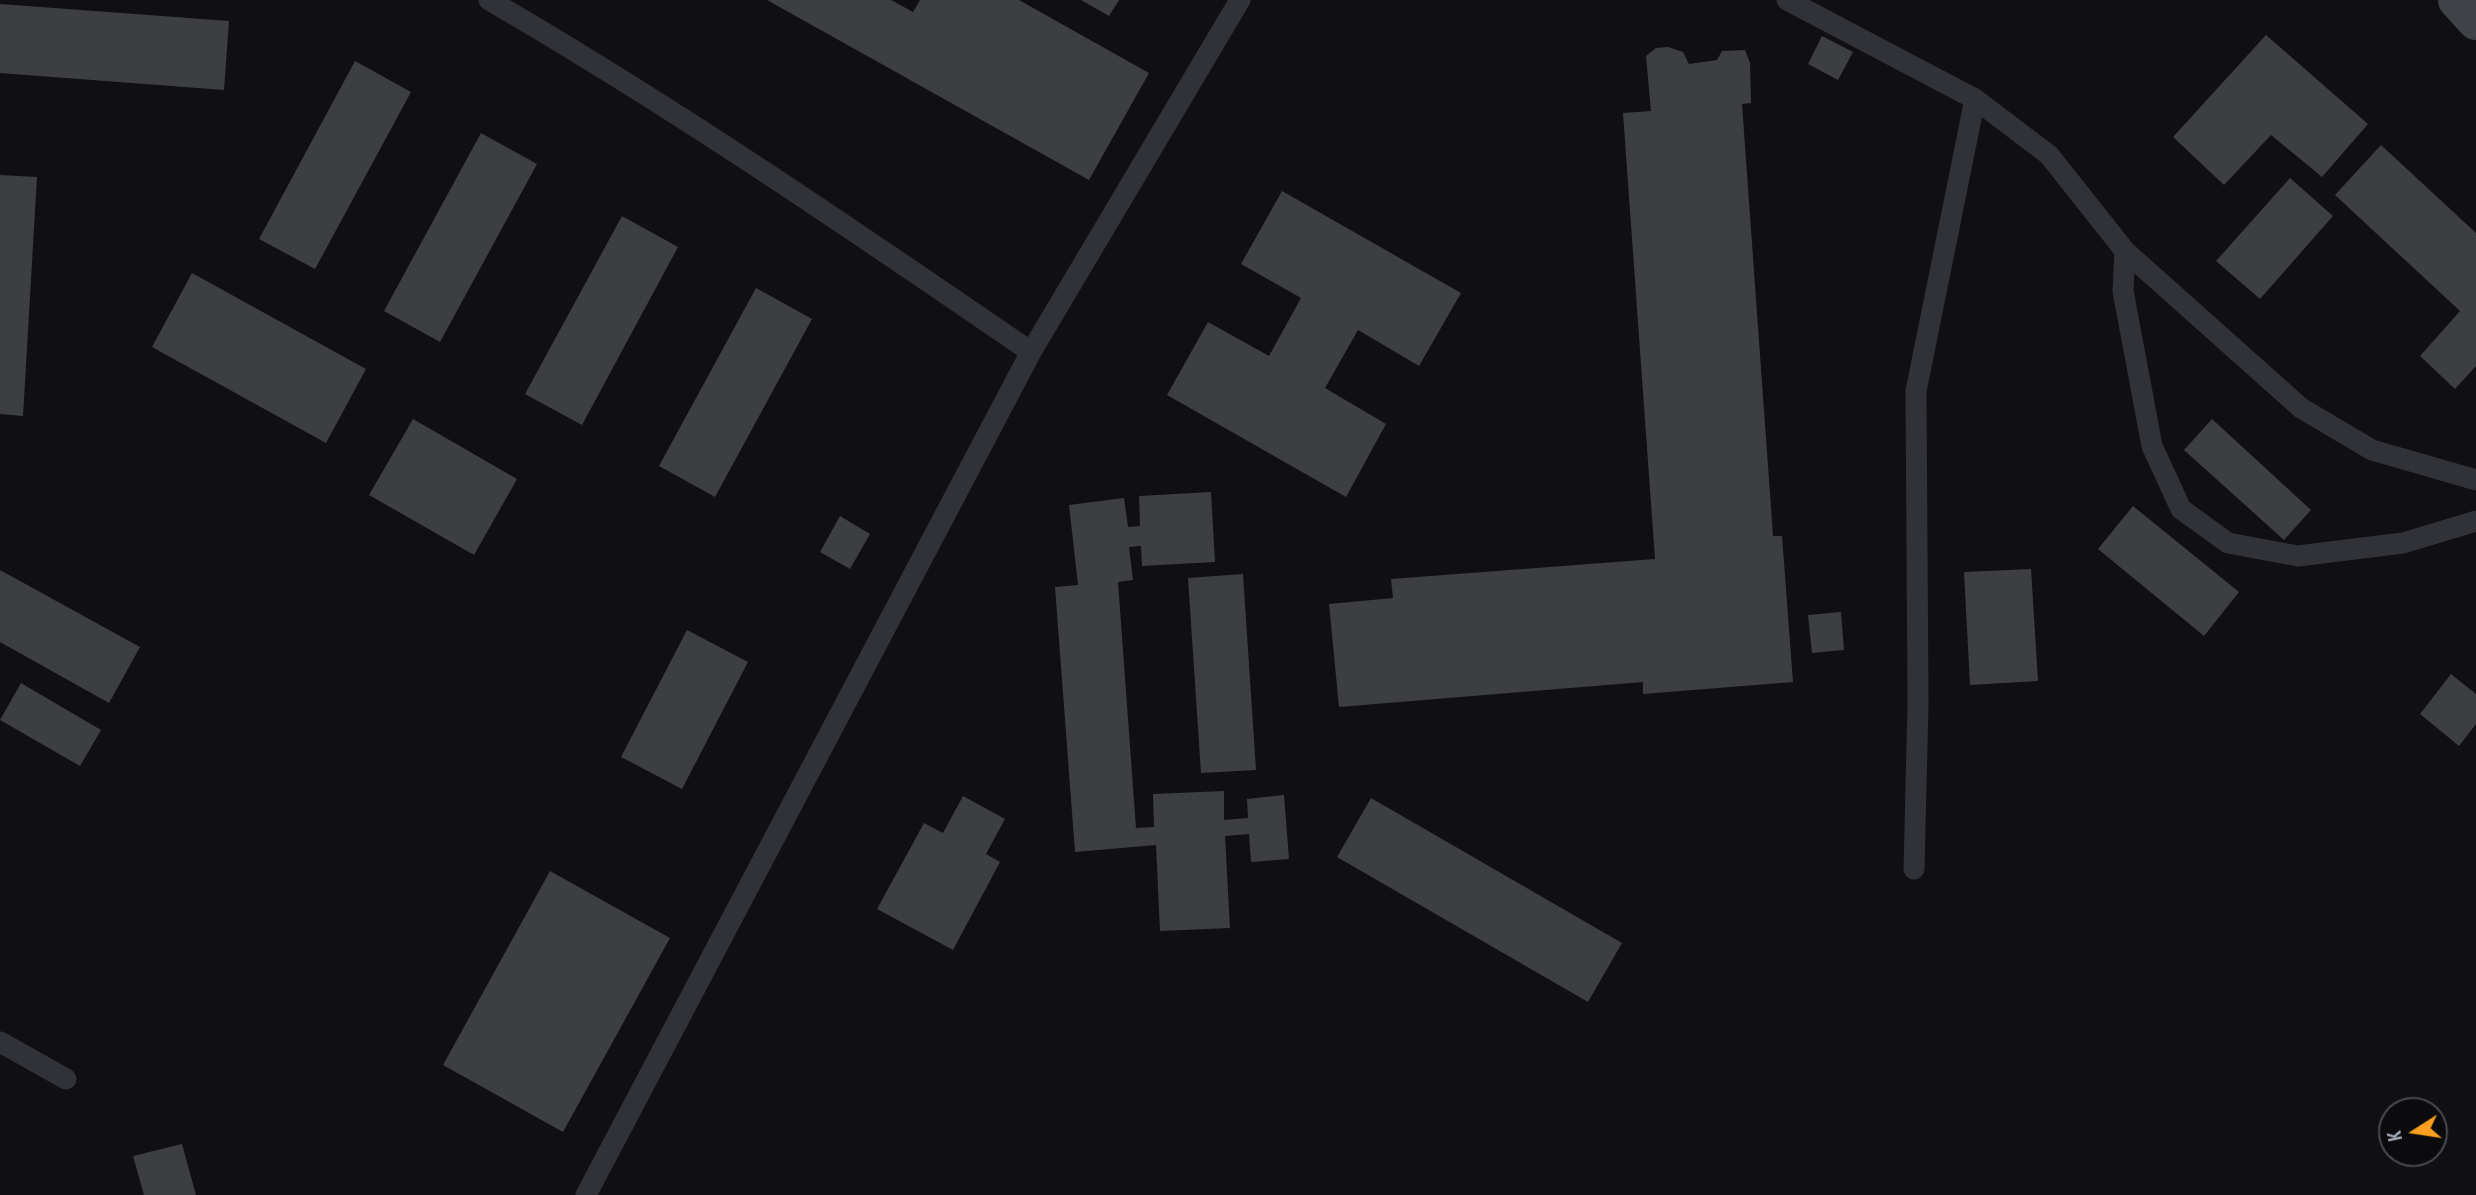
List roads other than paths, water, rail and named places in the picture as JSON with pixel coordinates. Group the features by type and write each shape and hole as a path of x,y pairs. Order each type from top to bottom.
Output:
{"main road":[{"path":"2457,0 2476,21"}],"lane":[{"path":"489,0 613,73 846,225 1031,352"},
{"path":"586,1195 1031,352 1240,0"},
{"path":"1787,0 1975,99 2049,155 2125,251 2301,408 2372,450 2476,480"},
{"path":"1914,869 1918,703 1916,391 1975,99"},
{"path":"2125,251 2123,291 2152,446 2180,509 2228,543 2298,556 2403,543 2476,521"},
{"path":"0,1042 66,1079"}]}
